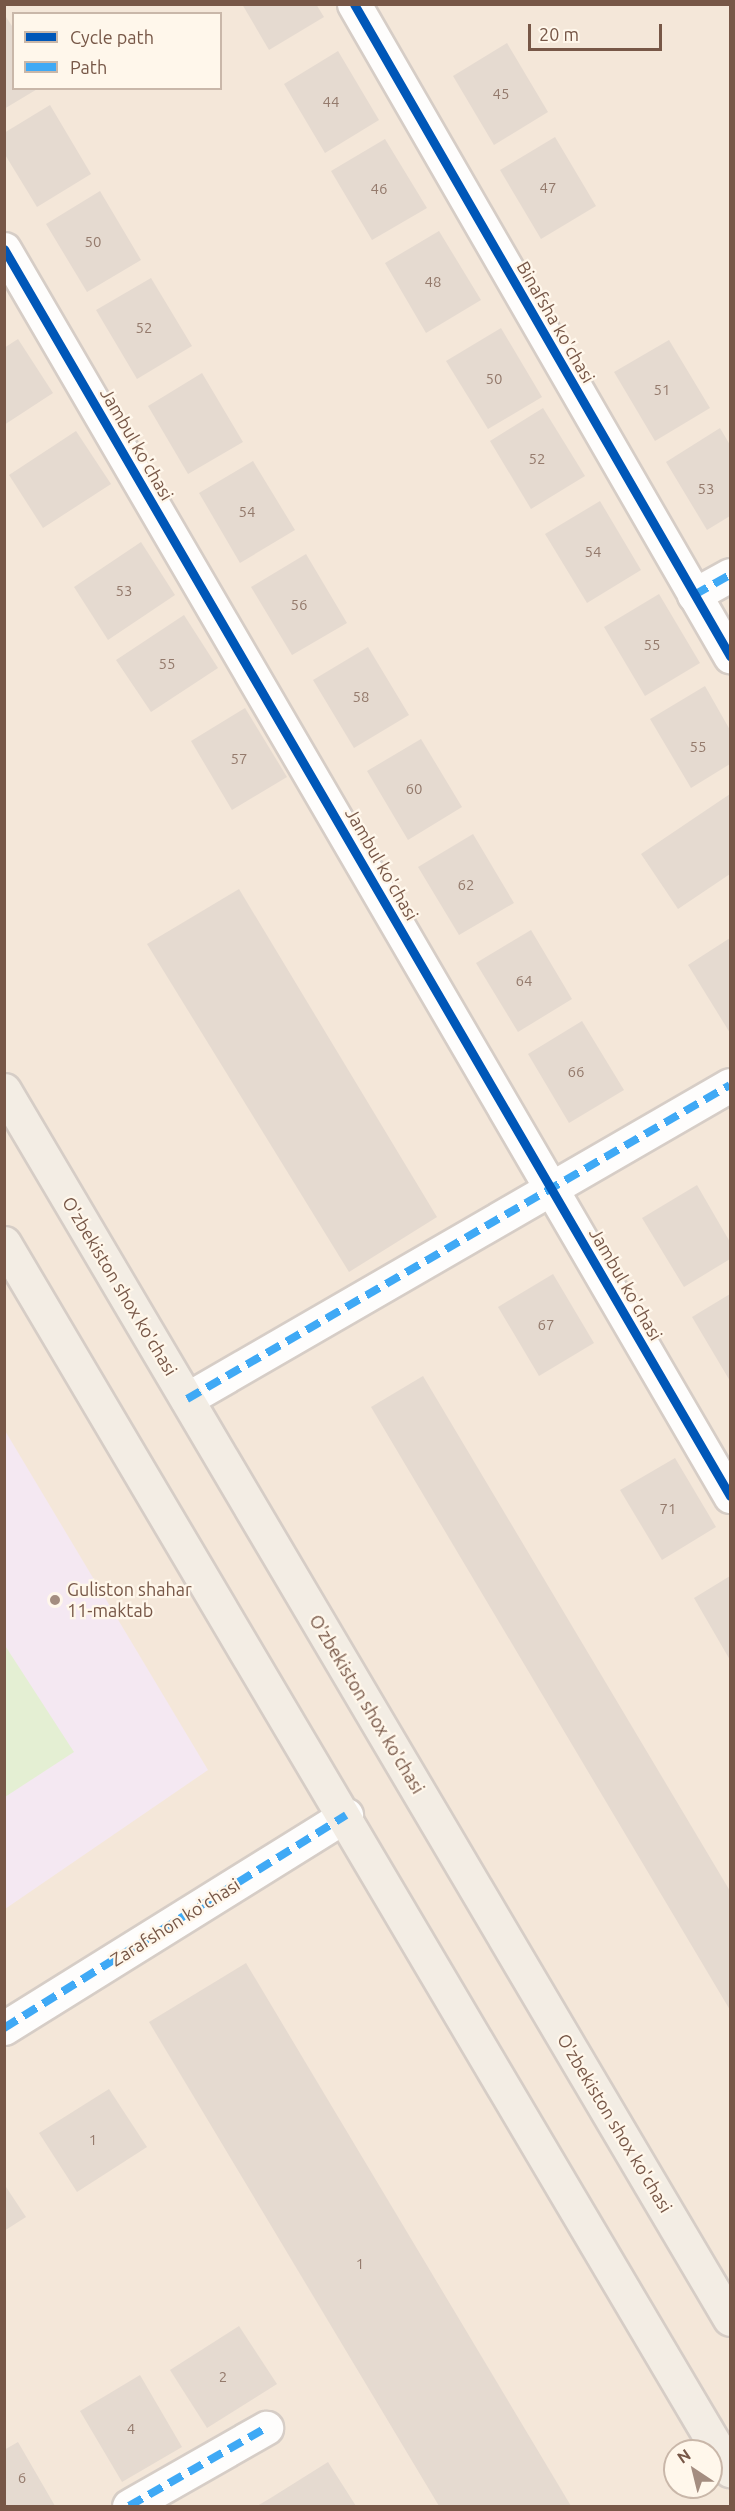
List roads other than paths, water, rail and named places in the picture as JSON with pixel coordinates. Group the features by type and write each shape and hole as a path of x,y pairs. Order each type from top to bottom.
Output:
{"main road":[{"name":"O'zbekiston shox ko'chasi","path":"4,1089 730,2319"},
{"path":"4,1243 346,1815 730,2470"}],"street":[{"name":"Binafsha ko'chasi","path":"354,4 730,656"},
{"name":"Jambul ko'chasi","path":"4,249 730,1496"},
{"path":"694,596 730,575"},
{"path":"187,1399 730,1085"},
{"name":"Zarafshon ko'chasi","path":"4,2028 346,1815"},
{"path":"129,2506 266,2428"}],"place":[{"name":"Guliston shahar 11-maktab","path":"55,1600"}]}
